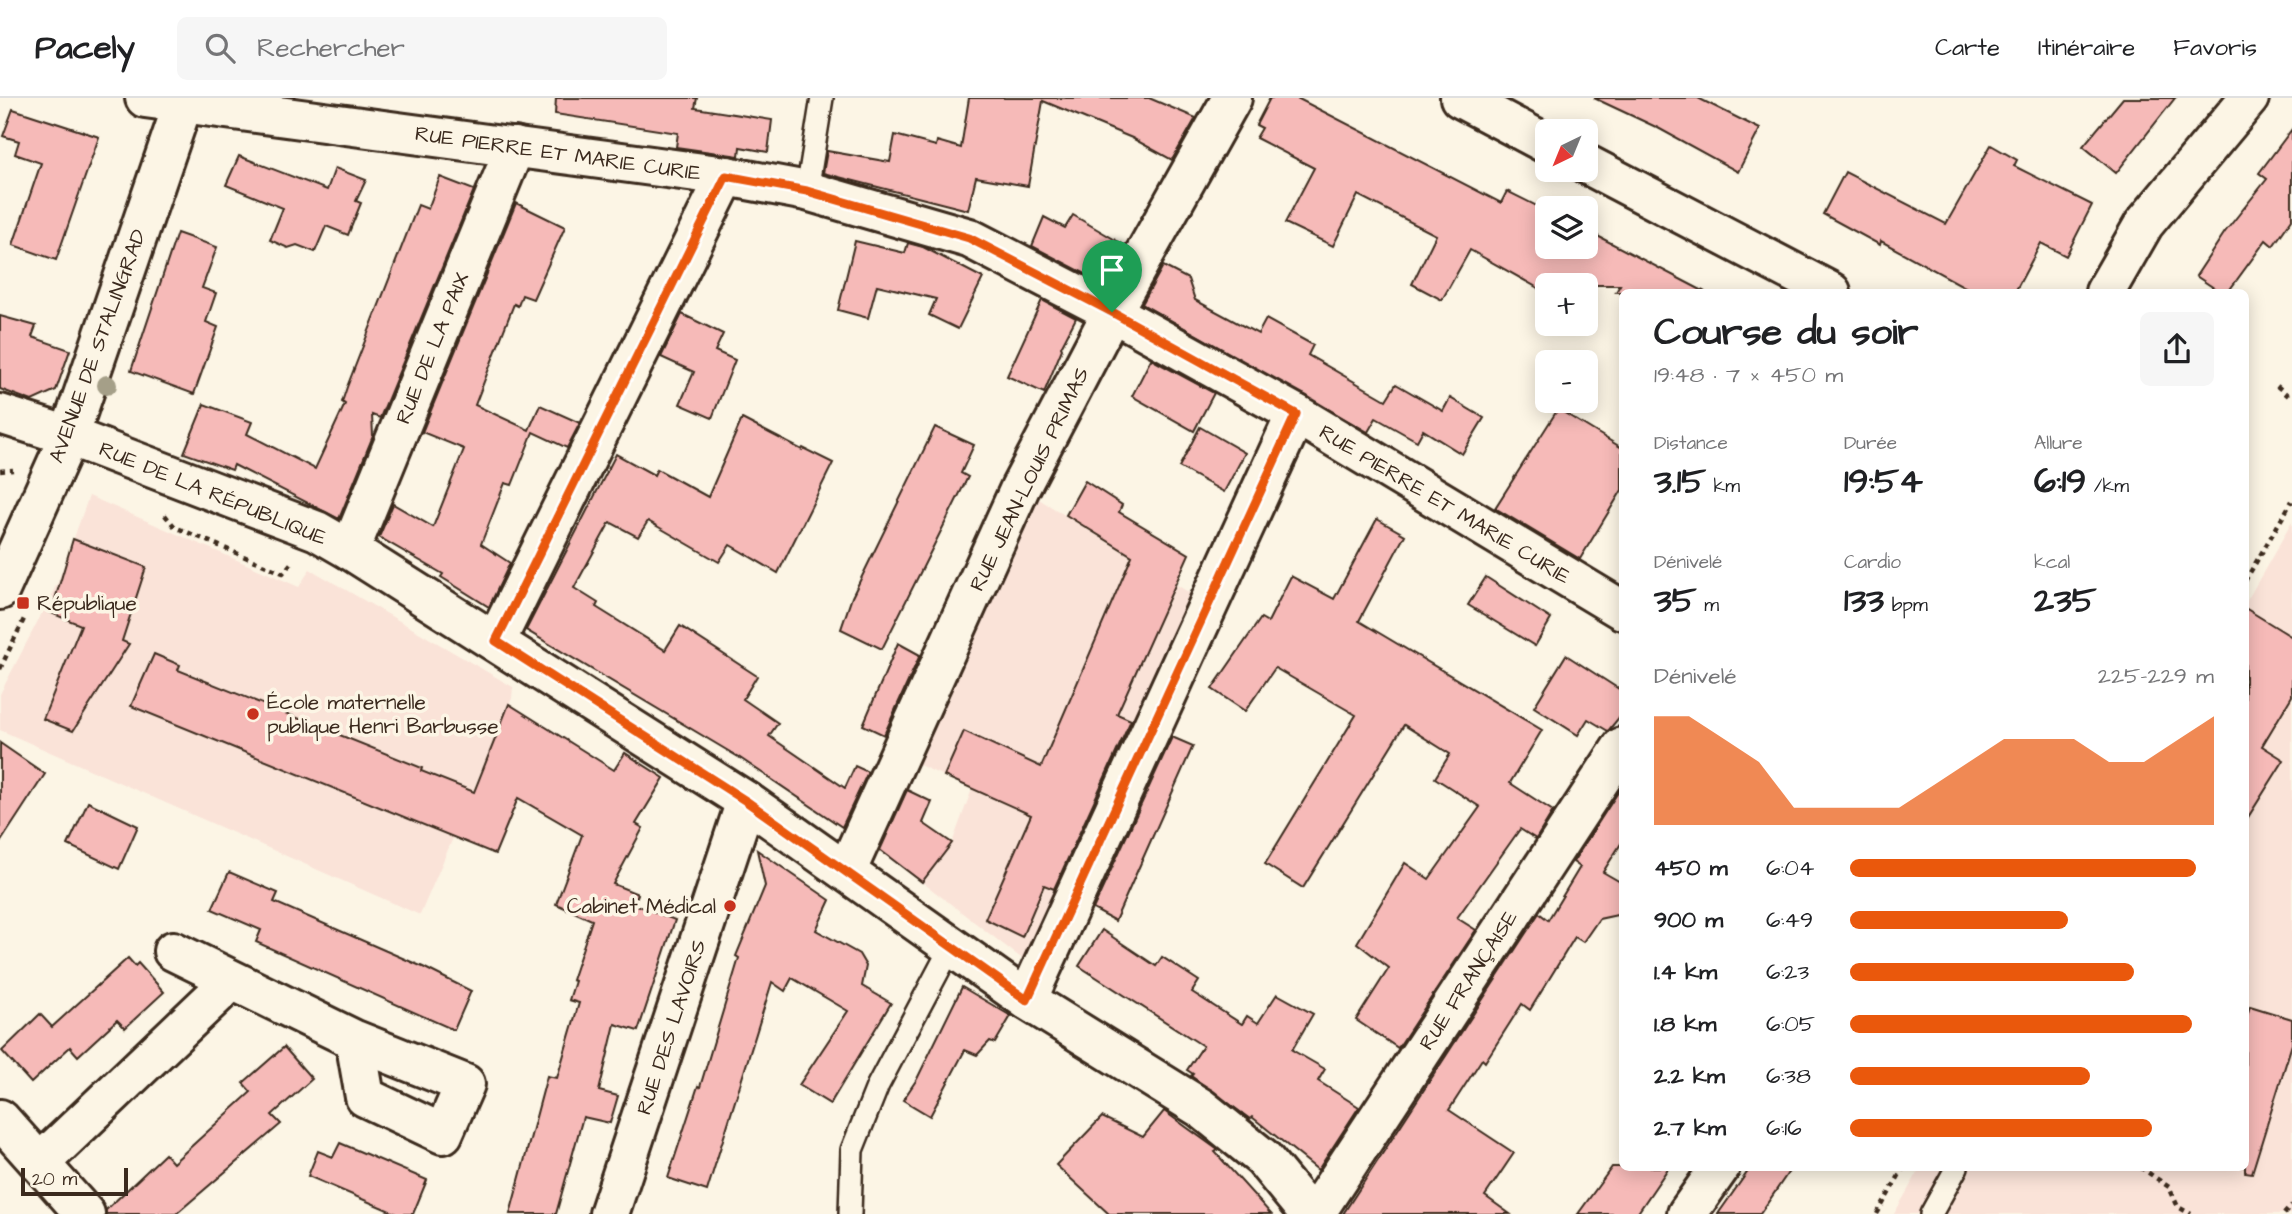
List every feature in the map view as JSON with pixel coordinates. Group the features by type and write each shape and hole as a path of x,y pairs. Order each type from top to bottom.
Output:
{"street":[{"name":"RUE PIERRE ET MARIE CURIE","path":"145,98 184,101 726,176 807,191 969,238 1112,312 1296,414 1619,608"},
{"name":"RUE JEAN-LOUIS PRIMAS","path":"847,870 1020,488 1112,312 1232,98"},
{"path":"1460,98 1535,138"},
{"path":"2107,289 2144,224 2249,98"},
{"name":"AVENUE DE STALINGRAD","path":"0,590 69,436 184,101"},
{"name":"RUE DE LA PAIX","path":"349,550 515,147"},
{"path":"1598,170 1825,289"},
{"path":"496,641 726,176"},
{"name":"RUE DE LA RÉPUBLIQUE","path":"0,414 69,436 317,531 349,550 746,801 1027,1000 1201,1108 1263,1158 1309,1214"},
{"path":"1027,1000 1296,414"},
{"name":"RUE FRANÇAISE","path":"1315,1214 1619,752"},
{"name":"RUE DES LAVOIRS","path":"609,1214 746,801"},
{"path":"173,951 355,1040"},
{"path":"40,1163 231,981"},
{"path":"0,1119 85,1214"},
{"path":"1687,1214 1717,1171"}],"lane":[{"path":"807,191 822,98"},
{"path":"850,1214 852,1150 878,1085 951,947"},
{"path":"1931,1214 1956,1171"}],"path":[{"path":"2277,386 2292,399"},
{"path":"2249,574 2292,501"},
{"path":"1877,1214 1902,1171"},
{"path":"2146,1171 2169,1187 2178,1207 2191,1214"},
{"path":"2284,1214 2292,1205"}],"shaded area":[{"name":"École maternelle publique Henri Barbusse","path":"89,496 299,587 310,569 513,687 512,698 420,915 0,730 0,694 58,582"},
{"path":"1034,496 1193,595 1025,961 922,882 952,843 972,789 915,763"},
{"path":"2292,522 2292,1214 1894,1214 1919,1171 2249,1171 2249,597"}],"building":[{"path":"556,98 697,98 695,108 772,120 768,152 740,147 739,156 676,147 678,133 555,114"},
{"path":"969,98 1149,98 1196,118 1172,160 1132,138 1043,101 1028,186 976,177 968,210 823,173 827,151 890,162 895,135 936,146 937,141 961,148"},
{"path":"1270,98 1297,98 1501,203 1507,191 1535,205 1535,259 1598,259 1598,236 1699,289 1619,289 1619,292 1616,292 1620,285 1598,285 1598,273 1535,273 1535,286 1470,250 1442,300 1412,284 1436,235 1358,195 1333,246 1285,223 1314,168 1256,138 1262,128 1256,125"},
{"path":"1594,98 1698,98 1760,129 1738,172 1658,128"},
{"path":"2123,98 2175,98 2116,173 2083,146"},
{"path":"13,109 99,137 56,260 13,245 41,163 15,154 19,141 3,136"},
{"path":"2292,129 2292,219 2273,246 2266,240 2230,289 2216,289 2196,276 2225,232 2267,179 2259,173"},
{"path":"1991,145 2017,160 2014,166 2092,205 2066,256 2041,243 2017,289 1969,289 1881,241 1880,245 1823,214 1845,172 1946,224"},
{"path":"239,156 327,190 335,168 366,180 356,201 361,203 348,235 326,226 315,252 297,245 288,248 270,240 283,208 226,185"},
{"path":"440,177 474,190 380,418 372,415 373,436 339,519 234,465 232,470 184,453 204,404 252,422 247,434 315,469 345,404 342,402 347,387 418,205 428,209"},
{"path":"516,203 565,227 533,299 522,295 518,306 514,304 475,405 529,430 540,405 580,423 567,448 533,432 512,485 505,483 481,544 510,563 489,607 441,577 443,574 379,537 393,504 433,527 464,449 422,432"},
{"path":"1073,215 1124,245 1103,283 1032,246 1044,217 1065,228"},
{"path":"177,233 217,247 202,288 216,293 206,322 218,327 194,394 131,371"},
{"path":"855,241 905,253 908,243 923,247 983,278 958,329 929,315 936,299 877,285 868,318 838,310"},
{"path":"1163,266 1188,279 1195,300 1258,334 1266,319 1313,345 1308,355 1386,400 1396,384 1443,411 1450,398 1484,418 1462,454 1423,430 1417,441 1376,418 1368,432 1142,304"},
{"path":"1042,300 1076,318 1061,347 1044,393 1007,376"},
{"path":"682,314 723,334 715,351 735,360 712,418 680,404 694,372 661,357"},
{"path":"0,316 36,326 32,337 70,350 56,390 32,401 0,389"},
{"path":"1151,359 1214,393 1194,431 1132,396"},
{"path":"1555,413 1565,413 1619,446 1619,495 1580,559 1495,508"},
{"path":"742,419 833,463 778,573 730,545 719,562 648,521 638,537 610,522 574,588 598,603 596,607 665,650 680,626 757,676 743,699 778,723 769,736 845,788 855,766 868,772 842,827 740,758 526,630 616,454 654,475 657,469 708,497"},
{"path":"935,427 974,445 961,473 968,477 882,649 841,629 852,597"},
{"path":"1200,427 1245,453 1224,492 1179,467"},
{"path":"1085,481 1122,505 1119,512 1189,554 1117,714 1131,720 1054,889 1044,885 1022,937 985,919 1031,815 944,776 964,731 1041,767 1132,556 1066,515"},
{"path":"1377,519 1405,535 1359,621 1542,730 1510,783 1553,811 1536,839 1520,829 1457,918 1476,930 1398,1048 1356,1020 1389,968 1357,943 1405,863 1429,879 1480,807 1435,778 1450,754 1404,725 1303,888 1265,864 1356,715 1275,668 1245,711 1212,689 1261,618 1268,622 1291,576 1334,599"},
{"path":"73,539 146,567 122,641 129,644 73,731 43,719 81,625 51,613"},
{"path":"1486,577 1551,619 1535,646 1468,605"},
{"path":"2249,610 2292,637 2292,696 2262,746 2284,760 2249,816"},
{"path":"898,643 920,655 884,735 863,725"},
{"path":"154,654 180,665 178,670 422,768 421,771 474,792 509,704 614,770 625,753 664,778 636,824 643,828 613,884 638,894 634,904 675,920 638,1031 615,1024 599,1091 618,1096 610,1123 583,1117 556,1214 510,1214 547,1076 557,1078 579,1003 569,1000 575,981 572,980 592,920 556,904 582,835 518,798 495,854 131,706"},
{"path":"1566,655 1619,689 1619,718 1608,731 1588,719 1578,735 1534,707"},
{"path":"1172,737 1193,746 1115,921 1093,909"},
{"path":"0,743 45,774 0,843"},
{"path":"907,790 932,802 923,823 952,843 922,882 880,850"},
{"path":"1619,791 1619,847 1603,872 1619,881 1619,915 1599,919 1583,942 1575,937 1530,1010 1522,1004 1485,1062 1482,1059 1449,1110 1514,1153 1485,1196 1510,1214 1343,1214 1539,913 1548,920 1580,867 1573,862"},
{"path":"88,802 138,826 119,869 68,845"},
{"path":"757,850 830,900 816,930 859,954 866,966 862,986 891,1003 830,1104 799,1085 848,1011 792,978 785,991 772,982 707,1191 668,1178 698,1086 700,1087 739,958 736,956 765,886"},
{"path":"229,872 278,893 274,902 423,967 471,991 454,1030 256,942 261,930 212,909"},
{"path":"1102,930 1156,966 1162,957 1199,981 1192,992 1242,1024 1247,1016 1258,1023 1277,994 1313,1014 1292,1050 1325,1069 1318,1081 1359,1107 1318,1170 1252,1117 1250,1119 1191,1076 1193,1074 1187,1070 1203,1046 1079,966"},
{"path":"128,958 135,966 138,963 164,992 125,1028 117,1020 78,1056 70,1047 31,1083 2,1051 40,1014 52,1027"},
{"path":"962,987 1011,1016 995,1043 990,1041 977,1055 965,1050 930,1116 903,1100 917,1079"},
{"path":"2250,1006 2292,1019 2292,1044 2252,1173 2245,1172 2249,1171"},
{"path":"284,1047 312,1079 272,1115 281,1124 176,1214 106,1214 106,1210 165,1154 173,1163 251,1092 243,1083"},
{"path":"1164,1111 1218,1150 1215,1152 1271,1214 1109,1214 1056,1165 1102,1117 1143,1137"},
{"path":"340,1143 427,1180 413,1214 397,1214 308,1176 318,1151 333,1157"},
{"path":"1612,1167 1619,1167 1619,1171 1666,1171 1637,1214 1578,1214"},
{"path":"1748,1171 1789,1171 1760,1214 1718,1214"}],"place":[{"name":"République","path":"23,603"},
{"name":"École maternelle publique Henri Barbusse","path":"253,714"},
{"name":"Cabinet Médical","path":"730,906"}],"route":[{"path":"726,176 807,191 969,238 1112,312 1296,414 1027,1000 746,801 496,641 726,176"}]}
